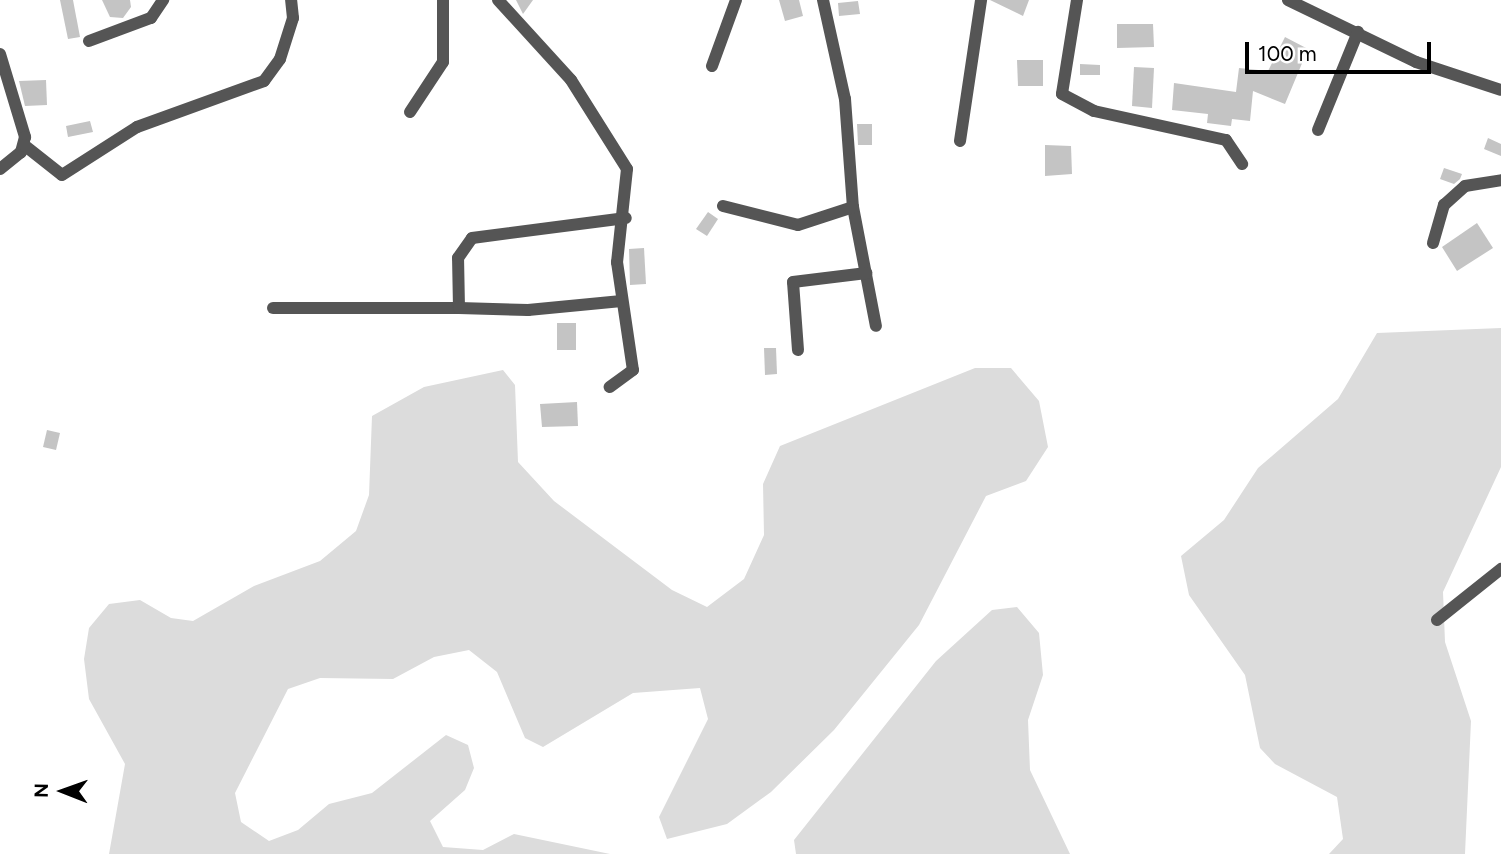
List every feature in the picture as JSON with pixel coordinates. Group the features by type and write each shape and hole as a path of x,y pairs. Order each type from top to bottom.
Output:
{"street":[{"path":"89,41 151,18 163,0"},
{"path":"0,54 6,87 24,145 62,175 137,127 264,81 280,59 293,18 291,0"},
{"path":"410,112 443,62 443,0"},
{"path":"498,0 514,24 554,58 611,139 629,176 626,218 617,262 633,370 610,387"},
{"path":"712,66 736,0"},
{"path":"824,0 845,99 853,207 876,326"},
{"path":"960,141 981,0"},
{"path":"1076,0 1062,94 1094,111 1226,140 1242,164"},
{"path":"1288,0 1416,62 1501,90"},
{"path":"1318,130 1358,32"},
{"path":"0,169 24,145"},
{"path":"1433,243 1444,205 1465,186 1501,180"},
{"path":"723,206 798,225 853,207"},
{"path":"459,308 458,258 472,238 626,218"},
{"path":"798,350 793,282 866,274"},
{"path":"273,308 528,310 622,301"},
{"path":"1437,620 1501,569"}],"shaded area":[{"path":"1501,328 1501,467 1443,592 1445,642 1471,721 1465,854 1329,854 1343,839 1337,797 1275,764 1260,748 1245,675 1189,595 1181,556 1224,520 1258,468 1338,399 1377,333"},
{"path":"975,368 1011,368 1039,401 1048,447 1026,481 986,496 919,625 834,730 771,792 727,824 667,839 659,817 708,719 700,688 633,693 543,747 525,738 497,672 469,650 434,657 393,679 320,678 288,689 235,793 241,822 269,841 298,830 329,804 372,793 446,735 468,745 474,768 465,790 430,821 443,847 483,850 514,834 610,854 109,854 125,764 89,699 84,659 89,628 109,604 140,600 171,618 193,621 254,586 320,561 356,531 369,495 372,416 424,387 503,370 515,385 518,462 554,501 672,590 707,607 744,579 764,535 763,484 780,446"},
{"path":"1017,607 1039,633 1043,675 1028,720 1030,770 1070,854 796,854 794,840 936,661 992,610"}],"building":[{"path":"60,0 73,0 80,37 68,39"},
{"path":"102,0 130,0 131,7 123,18 110,17"},
{"path":"516,0 533,0 523,14"},
{"path":"779,0 799,0 803,16 785,21"},
{"path":"990,0 1029,0 1023,16"},
{"path":"858,1 860,14 839,16 838,3"},
{"path":"1117,24 1153,24 1154,47 1117,48"},
{"path":"1285,37 1308,49 1285,104 1253,91 1250,121 1232,119 1231,126 1207,123 1208,114 1172,110 1174,83 1236,92 1239,68 1268,71"},
{"path":"1017,60 1043,60 1043,86 1018,86"},
{"path":"1080,64 1100,65 1100,75 1080,75"},
{"path":"1134,67 1154,68 1152,108 1132,106"},
{"path":"46,80 47,105 25,106 19,81"},
{"path":"90,121 93,132 68,137 66,126"},
{"path":"857,124 872,124 872,145 858,145"},
{"path":"1488,138 1501,144 1501,156 1484,149"},
{"path":"1045,145 1071,146 1072,174 1045,176"},
{"path":"1444,168 1462,174 1460,179 1454,184 1440,179"},
{"path":"708,212 718,219 707,236 696,229"},
{"path":"1477,223 1493,248 1457,271 1442,247"},
{"path":"644,248 646,284 630,285 629,249"},
{"path":"557,323 576,323 576,350 557,350"},
{"path":"764,348 776,348 777,374 765,375"},
{"path":"577,402 578,426 542,427 540,404"},
{"path":"47,430 60,433 56,450 43,447"}]}
